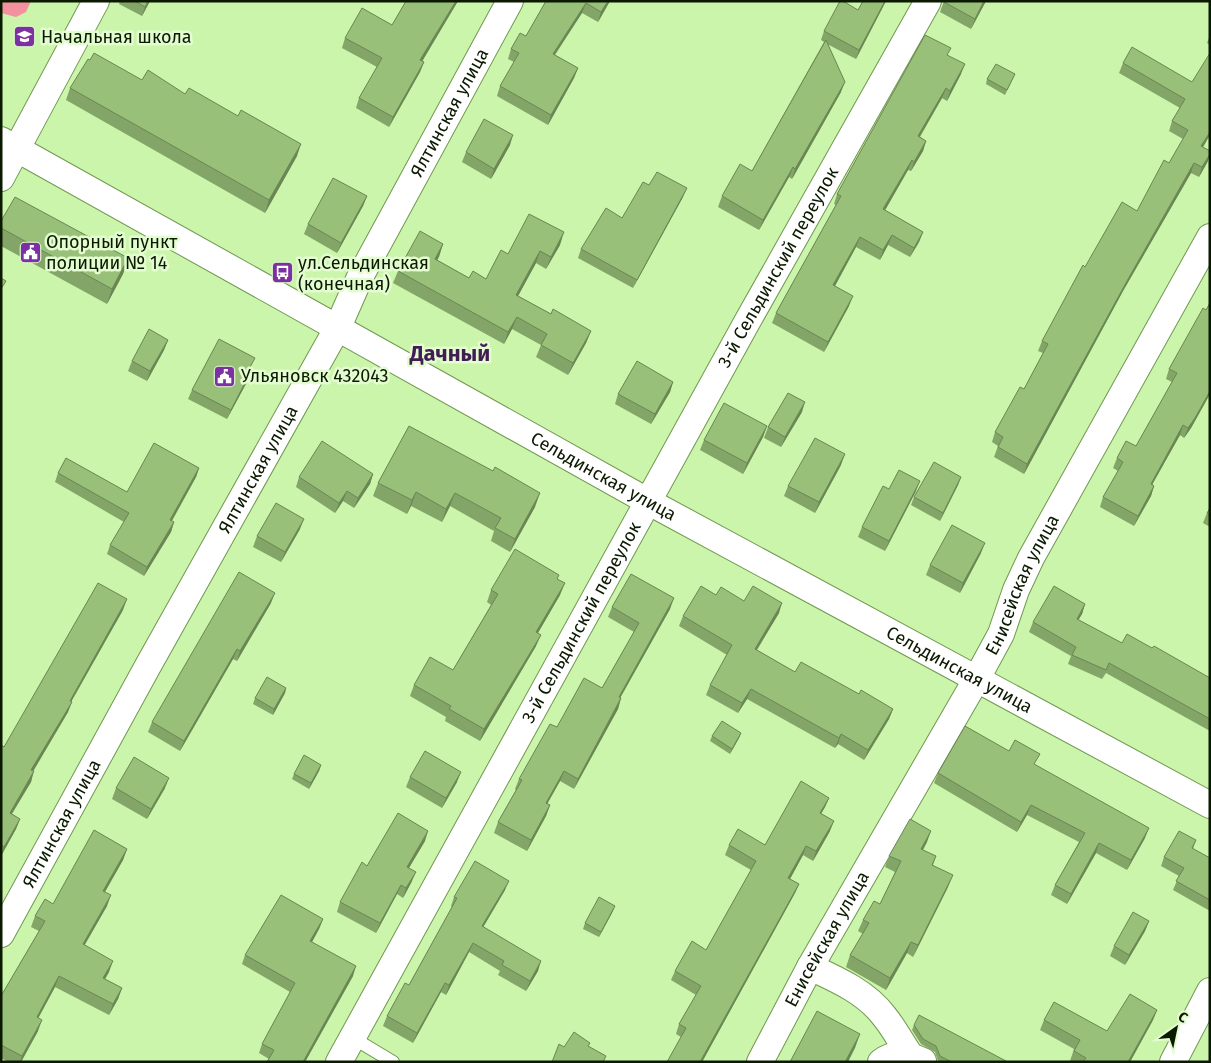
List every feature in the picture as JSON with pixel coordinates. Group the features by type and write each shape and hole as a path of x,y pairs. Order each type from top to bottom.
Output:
{"street":[{"path":"1,178 9,144 96,1"},
{"name":"Ялтинская улица","path":"1,934 149,664 338,327 360,277 510,1"},
{"name":"3-й Сельдинский переулок","path":"340,1062 928,1"},
{"name":"Сельдинская улица","path":"9,144 649,502 1210,805"},
{"name":"Енисейская улица","path":"760,1062 810,966 976,680 1001,634 1016,590 1031,558 1210,237"},
{"path":"810,966 847,984 866,998 884,1014 917,1058"},
{"path":"1173,1062 1210,991"},
{"path":"881,1062 887,1058 917,1058"}],"lane":[{"path":"353,1038 393,1062"}],"shaded area":[{"path":"1,1 31,1 26,12 16,17 1,13"}],"building":[{"path":"135,1 148,1 145,7"},
{"path":"406,1 456,1 420,60 424,62 393,117 359,98 382,58 345,38 362,8 392,25"},
{"path":"546,1 608,1 601,12 586,3 553,54 578,68 551,115 500,86 519,53 511,49 520,33 526,36"},
{"path":"840,1 858,10 863,1 885,1 859,50 824,31"},
{"path":"944,1 984,1 975,19"},
{"path":"925,35 951,48 947,55 965,64 950,91 946,88 918,136 926,141 914,162 912,160 883,209 923,232 914,248 892,235 883,250 860,237 833,285 853,296 828,342 776,313 841,196 837,194"},
{"path":"826,40 845,82 763,220 722,196 740,164 752,171"},
{"path":"1132,47 1192,82 1210,53 1210,132 1201,146 1210,151 1210,154 1202,167 1194,163 1027,464 998,447 1003,437 995,432 1020,387 1024,389 1048,344 1042,341 1083,265 1085,267 1122,202 1137,211 1164,160 1169,163 1188,130 1172,121 1185,99 1123,63"},
{"path":"94,53 142,80 148,70 185,94 189,88 238,116 241,110 301,144 269,200 70,88 88,59 90,60"},
{"path":"996,64 1015,74 1007,90 987,79"},
{"path":"484,119 513,135 494,169 466,152"},
{"path":"657,172 687,188 637,280 581,249 606,208 622,218 643,182 649,185"},
{"path":"333,178 367,196 341,243 308,224"},
{"path":"15,197 128,258 112,289 1,228 1,221"},
{"path":"529,214 564,232 551,257 540,251 516,295 551,314 553,309 591,331 573,363 541,345 547,334 517,317 508,332 398,271 420,231 443,244 435,259 469,278 473,271 486,279 501,250 508,254"},
{"path":"1,278 6,281 1,289"},
{"path":"1210,303 1210,391 1188,428 1183,425 1151,484 1154,486 1138,516 1103,497 1123,462 1117,458 1126,441 1136,446 1177,373 1169,369 1203,308 1206,310"},
{"path":"149,329 168,340 150,371 132,361"},
{"path":"219,339 255,358 249,369 251,371 231,410 192,390"},
{"path":"637,361 673,382 655,414 618,394"},
{"path":"788,393 805,402 785,437 768,427"},
{"path":"724,403 767,426 747,463 704,440"},
{"path":"409,426 493,471 495,467 540,493 515,539 495,528 501,518 455,493 446,509 416,492 412,500 378,483"},
{"path":"815,438 845,454 819,502 788,486"},
{"path":"322,441 373,474 358,498 347,491 339,503 299,477"},
{"path":"154,443 199,468 170,520 174,522 147,567 110,545 129,513 58,473 66,458 127,492"},
{"path":"934,462 961,477 943,513 914,497"},
{"path":"899,470 920,481 889,541 862,527 883,486 889,489"},
{"path":"276,503 304,519 285,552 257,536"},
{"path":"952,525 985,543 963,583 930,565"},
{"path":"515,549 559,575 557,579 565,583 536,632 541,635 484,729 449,709 451,706 414,685 430,657 453,670 498,594 491,590"},
{"path":"239,572 275,593 240,651 237,649 184,741 152,722"},
{"path":"631,574 674,598 619,697 621,698 578,779 564,771 546,803 550,805 531,840 498,822 522,780 519,779 550,724 557,727 584,678 602,688 639,623 612,607"},
{"path":"98,583 127,599 70,701 72,702 31,770 34,771 10,813 20,819 4,847 1,845 1,745 4,747"},
{"path":"701,586 716,595 721,587 744,601 753,586 782,603 755,649 795,672 801,662 859,694 861,690 893,709 868,750 841,734 839,738 751,689 742,703 710,685 732,645 683,616"},
{"path":"1054,586 1085,604 1077,619 1122,643 1127,634 1152,648 1154,646 1210,678 1210,719 1109,663 1106,670 1072,655 1076,647 1033,622"},
{"path":"267,677 286,688 274,709 255,698"},
{"path":"722,721 741,733 732,749 712,736"},
{"path":"965,726 1009,751 1015,740 1040,754 1034,764 1149,828 1131,860 1099,843 1071,894 1055,885 1085,833 1031,805 1021,822 938,773"},
{"path":"425,751 461,772 446,798 410,777"},
{"path":"304,755 321,765 311,783 294,774"},
{"path":"134,757 169,778 151,809 116,788"},
{"path":"801,781 829,798 820,813 834,821 816,851 806,846 788,878 799,884 700,1062 667,1062 686,1028 679,1024 701,986 675,971 692,941 706,950 756,861 729,845 738,829 765,845"},
{"path":"398,813 428,831 407,867 416,872 406,888 401,885 380,923 340,902 362,862 367,866"},
{"path":"910,819 931,831 921,849 936,856 932,865 953,875 918,945 911,942 890,978 850,955 869,923 863,920 874,901 880,904 901,861 889,856"},
{"path":"94,830 127,849 103,891 111,895 83,944 113,961 103,978 122,988 113,1004 59,976 37,1017 42,1020 22,1056 1,1045 1,996 45,921 35,916 45,899 53,904"},
{"path":"1179,831 1196,840 1192,848 1210,858 1210,900 1176,881 1184,868 1164,857"},
{"path":"475,861 509,881 482,926 541,961 530,981 502,965 504,961 473,943 449,985 445,983 417,1033 387,1016 405,983 409,985 457,898 454,897"},
{"path":"281,895 323,919 310,941 356,966 303,1062 267,1062 274,1050 262,1044 295,983 245,955"},
{"path":"599,897 615,906 601,932 585,923"},
{"path":"1133,912 1149,921 1129,955 1114,946"},
{"path":"1130,994 1157,1010 1128,1062 1083,1062 1086,1058 1074,1051 1080,1040 1044,1020 1054,1002 1107,1031"},
{"path":"817,1011 860,1034 845,1062 790,1062"},
{"path":"919,1015 1006,1062 952,1062 940,1056 936,1046 923,1039 914,1025"},
{"path":"574,1032 590,1043 588,1046 606,1056 603,1062 552,1062 559,1044 564,1047"}],"place":[{"name":"Начальная школа","path":"25,37"},
{"name":"Опорный пункт полиции № 14","path":"30,252"},
{"name":"ул.Сельдинская (конечная)","path":"282,273"},
{"name":"Ульяновск 432043","path":"225,376"}],"district":[{"name":"Дачный","path":"450,353"}]}
